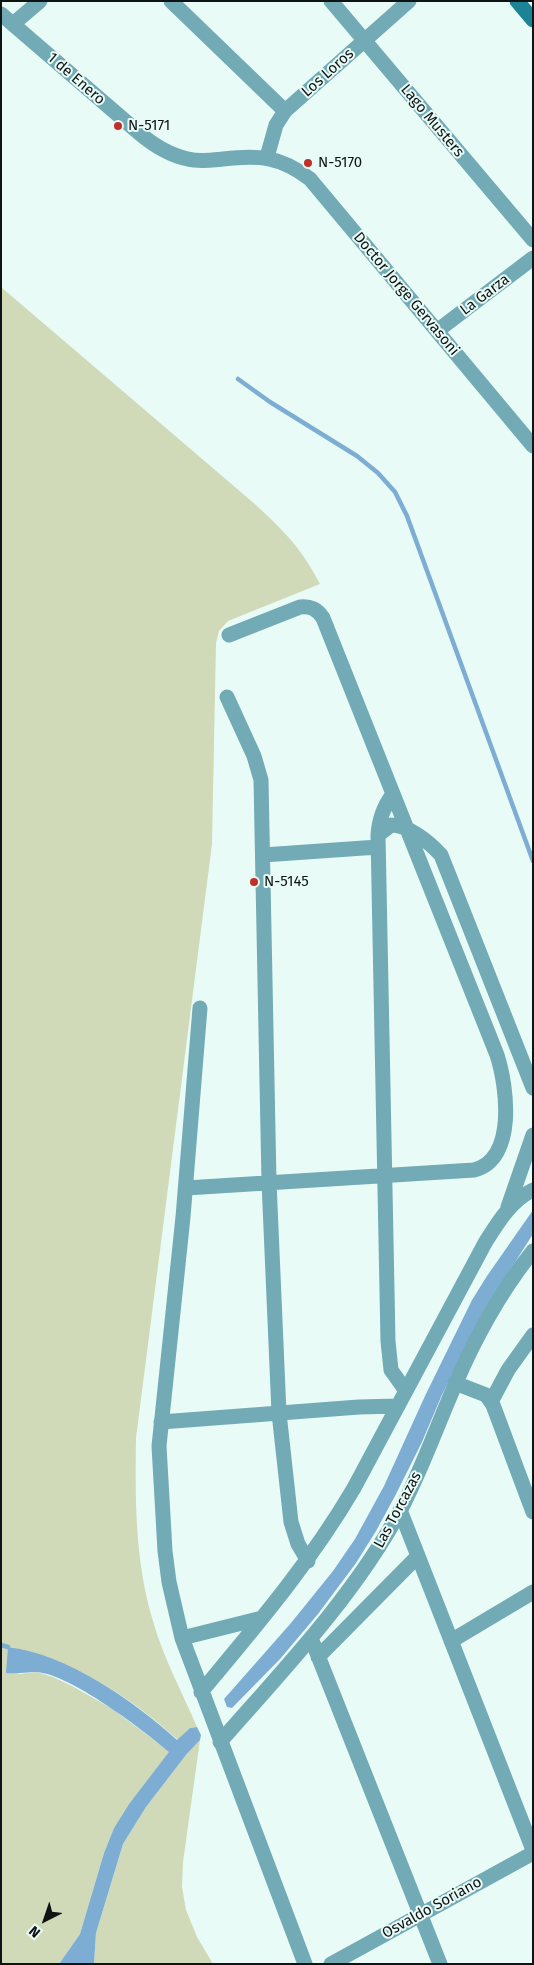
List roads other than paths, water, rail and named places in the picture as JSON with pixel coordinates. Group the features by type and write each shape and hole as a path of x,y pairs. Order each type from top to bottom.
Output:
{"main road":[{"path":"517,1 533,20"}],"street":[{"path":"7,19 40,1"},
{"path":"171,1 285,111"},
{"name":"Lago Musters","path":"330,1 533,240"},
{"name":"Los Loros","path":"267,157 276,125 285,111 409,1"},
{"name":"1 de Enero","path":"7,19 138,132 162,150 189,159 203,161 267,157"},
{"name":"Doctor Jorge Gervasoni","path":"267,157 294,168 318,187 533,446"},
{"name":"La Garza","path":"437,331 533,258"},
{"path":"186,1188 474,1170 489,1164 499,1148 505,1123 504,1080 497,1054 323,618 308,606 300,607 229,635"},
{"path":"227,697 254,756 261,780 269,1182 279,1413 291,1522 298,1544 308,1561"},
{"path":"393,794 380,817 378,841 388,1351 392,1370 406,1392"},
{"path":"263,854 378,841 391,826 397,825 407,829 436,850 444,861 533,1088"},
{"path":"200,1008 186,1188 161,1422 160,1467 165,1551 171,1592 182,1638 305,1964"},
{"path":"507,1212 533,1135"},
{"path":"201,1692 308,1561 332,1526 350,1496 485,1243 517,1200 533,1190"},
{"name":"Las Torcazas","path":"220,1742 311,1638 369,1563 400,1510 422,1464 455,1383 493,1311 533,1252"},
{"path":"491,1402 508,1370 533,1335"},
{"path":"455,1383 486,1395 491,1402 533,1512"},
{"path":"161,1422 398,1406"},
{"path":"400,1510 533,1851"},
{"path":"318,1657 418,1556"},
{"path":"451,1642 533,1592"},
{"path":"182,1638 262,1618"},
{"path":"311,1638 440,1964"},
{"name":"Osvaldo Soriano","path":"331,1964 533,1851"}],"water":[{"path":"533,1210 533,1234 482,1314 441,1397 422,1442 376,1531 356,1563 318,1614 280,1659 232,1708 227,1707 224,1699 291,1623 333,1571 355,1539 384,1486 472,1300"},
{"path":"8,1647 30,1651 76,1669 120,1695 177,1740 190,1728 197,1727 201,1735 200,1740 146,1807 123,1844 96,1933 94,1964 59,1964 80,1934 104,1853 114,1828 129,1804 169,1752 124,1717 68,1683 51,1675 37,1672 6,1673"}],"waterway":[{"path":"238,379 270,402 357,456 378,473 395,492 407,516 533,861"},
{"path":"1,1645 8,1647"}],"place":[{"name":"N-5171","path":"118,126"},
{"name":"N-5170","path":"308,163"},
{"name":"N-5145","path":"254,882"}]}
